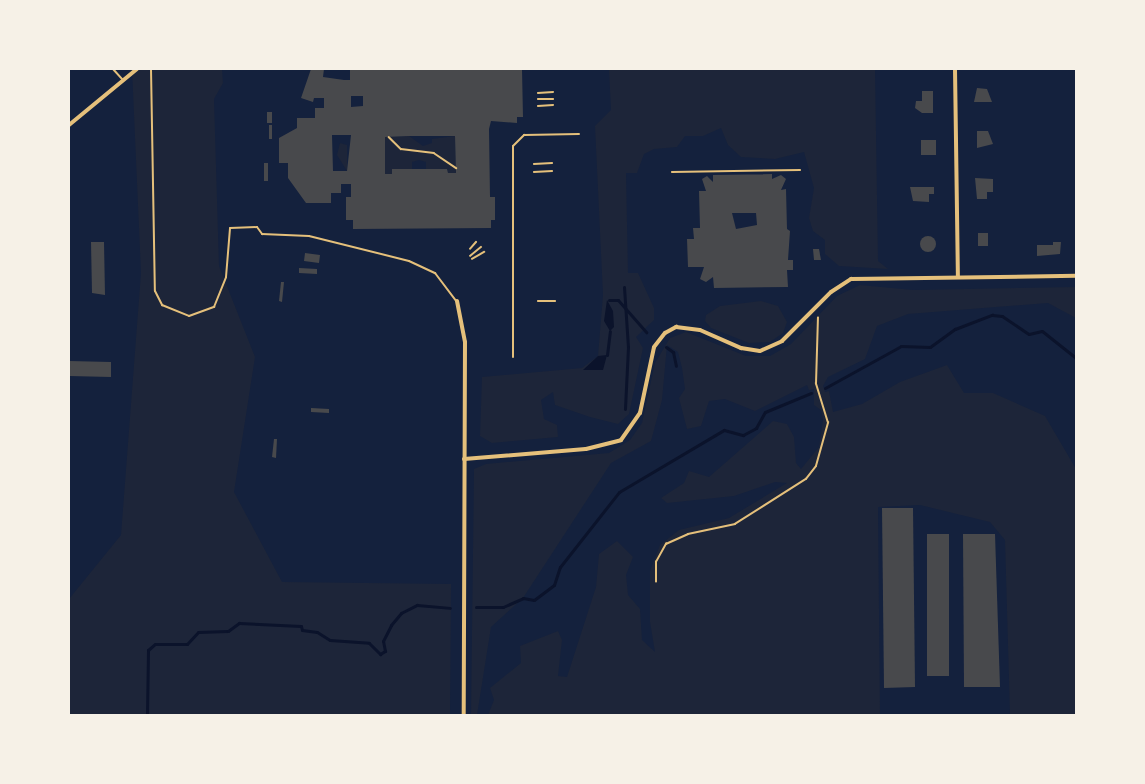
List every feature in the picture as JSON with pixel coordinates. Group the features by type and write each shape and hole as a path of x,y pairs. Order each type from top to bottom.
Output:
{"street":[{"path":"69,125 137,69"},
{"path":"955,69 957,276"},
{"path":"464,459 586,449 621,440 640,413 654,347 673,328 691,327 741,348 764,350 782,341 831,292 851,279 1076,276"},
{"path":"457,302 465,342 464,715"}],"lane":[{"path":"113,69 124,81"},
{"path":"151,69 155,291 162,305 189,316 214,307 226,277 230,228 256,227 262,234 309,236 409,261 435,273 457,302"},
{"path":"513,357 513,146 524,135 579,134"}],"path":[{"path":"538,93 553,92"},
{"path":"538,99 553,99"},
{"path":"538,106 553,105"},
{"path":"388,137 402,149 434,153 456,168"},
{"path":"534,164 552,163"},
{"path":"672,172 800,170"},
{"path":"534,172 552,171"},
{"path":"470,249 476,242"},
{"path":"470,256 481,247"},
{"path":"472,259 484,252"},
{"path":"538,301 555,301"},
{"path":"656,582 656,562 666,544 688,534 735,524 806,478 816,466 828,423 816,384 818,318"}],"shaded area":[{"path":"132,69 222,69 223,83 214,99 219,266 255,357 234,492 282,582 451,584 450,715 69,715 69,599 121,535 141,273"},
{"path":"609,69 875,69 878,261 888,269 839,266 825,254 825,240 813,231 809,218 814,188 804,152 775,159 741,157 728,145 721,128 703,136 685,136 677,147 654,149 644,154 637,173 626,173 628,273 638,273 654,308 654,320 636,337 643,348 629,414 618,424 590,417 555,405 553,392 541,400 544,419 557,425 558,437 492,443 480,436 482,377 582,368 598,356 603,295 595,126 611,110"},
{"path":"409,136 423,146 432,143 432,139 455,136 456,173 448,173 447,169 426,169 426,162 419,160 412,162 412,169 392,169 392,174 385,174 385,137"},
{"path":"340,143 347,145 347,171 337,155"},
{"path":"860,285 913,290 1076,287 1076,318 1048,303 908,314 877,326 865,359 828,377 823,386 825,392 829,391 833,412 862,404 900,382 947,365 964,393 993,393 1045,416 1076,469 1076,715 1010,715 1005,540 990,522 920,505 878,507 880,715 488,715 494,700 490,688 521,663 520,646 558,631 562,640 558,676 567,677 596,587 599,554 617,541 633,557 626,575 628,595 640,609 642,640 655,652 650,622 650,571 660,545 679,530 729,518 787,483 775,482 734,496 667,503 661,498 684,483 689,471 709,477 773,421 787,424 794,437 796,463 801,469 819,447 823,420 821,410 814,405 814,389 809,390 807,385 755,411 725,399 709,401 701,426 687,429 679,398 685,389 682,368 678,352 667,345 662,400 651,441 611,463 523,598 491,627 477,715 471,715 474,469 486,464 609,453 630,440 642,423 655,363 670,338 686,332 746,356 770,356 791,344 837,296"},
{"path":"607,300 613,311 614,327 610,331 604,321"},
{"path":"761,301 778,306 787,322 783,333 770,342 749,343 711,328 705,321 706,315 720,306"},
{"path":"607,355 603,370 583,370 598,356"}],"building":[{"path":"311,69 324,69 323,77 350,80 350,69 522,69 523,117 517,117 517,123 491,121 489,129 490,197 495,197 495,220 491,220 491,228 353,229 353,220 346,220 346,197 351,197 351,184 341,184 341,193 331,193 331,203 306,203 288,178 288,163 279,163 279,138 297,128 297,118 315,118 315,108 324,108 324,98 314,98 313,102 301,98","holes":["351,96 363,96 363,106 351,107","332,135 351,135 347,171 333,171","455,136 456,173 448,173 447,169 392,169 392,174 385,174 385,137"]},
{"path":"977,88 987,89 992,102 974,102"},
{"path":"922,91 933,91 933,113 922,113 915,108 916,101 922,101"},
{"path":"267,112 272,112 272,123 267,123"},
{"path":"269,125 272,125 272,139 269,139"},
{"path":"977,131 988,131 993,144 977,148"},
{"path":"921,140 936,140 936,155 921,155"},
{"path":"264,163 268,163 268,181 264,181"},
{"path":"772,174 772,179 781,175 786,179 781,190 786,189 787,229 790,231 788,260 793,260 793,270 787,270 788,287 714,288 713,277 706,282 700,279 704,267 688,267 687,239 694,239 693,228 700,228 699,191 706,191 702,179 707,176 713,182 713,175","holes":["732,213 756,213 757,225 736,229"]},
{"path":"975,178 993,179 993,192 987,192 987,199 977,199"},
{"path":"910,187 934,187 934,194 929,194 929,202 913,201"},
{"path":"978,233 988,233 988,246 978,246"},
{"path":"925,236 931,236 936,244 934,250 925,252 920,247 920,241"},
{"path":"91,242 104,242 105,295 92,293"},
{"path":"1053,242 1061,242 1060,254 1037,256 1037,245 1053,245"},
{"path":"813,249 819,249 821,260 814,260"},
{"path":"305,253 320,255 319,263 304,261"},
{"path":"299,268 317,269 317,274 299,273"},
{"path":"281,282 284,282 282,302 279,301"},
{"path":"69,361 111,362 111,377 69,376"},
{"path":"311,408 329,409 329,413 311,412"},
{"path":"274,439 277,439 276,458 272,457"},
{"path":"882,508 913,508 915,687 884,688"},
{"path":"927,534 949,534 949,676 927,676"},
{"path":"963,534 995,534 1000,687 964,687"}],"waterway":[{"path":"624,287 628,347 625,409"},
{"path":"609,300 618,300 646,332"},
{"path":"825,388 901,346 930,347 955,329 992,315 1002,316 1029,334 1042,331 1076,358"},
{"path":"607,355 610,331"},
{"path":"666,347 673,352 676,366"},
{"path":"476,607 503,607 523,598 534,600 554,585 560,567 619,492 724,430 743,435 756,428 765,412 811,393"},
{"path":"147,715 148,650 155,644 187,644 198,632 228,631 239,623 301,626 302,630 317,632 330,640 369,643 380,654 385,651 383,641 391,625 401,613 417,605 450,608"}]}
